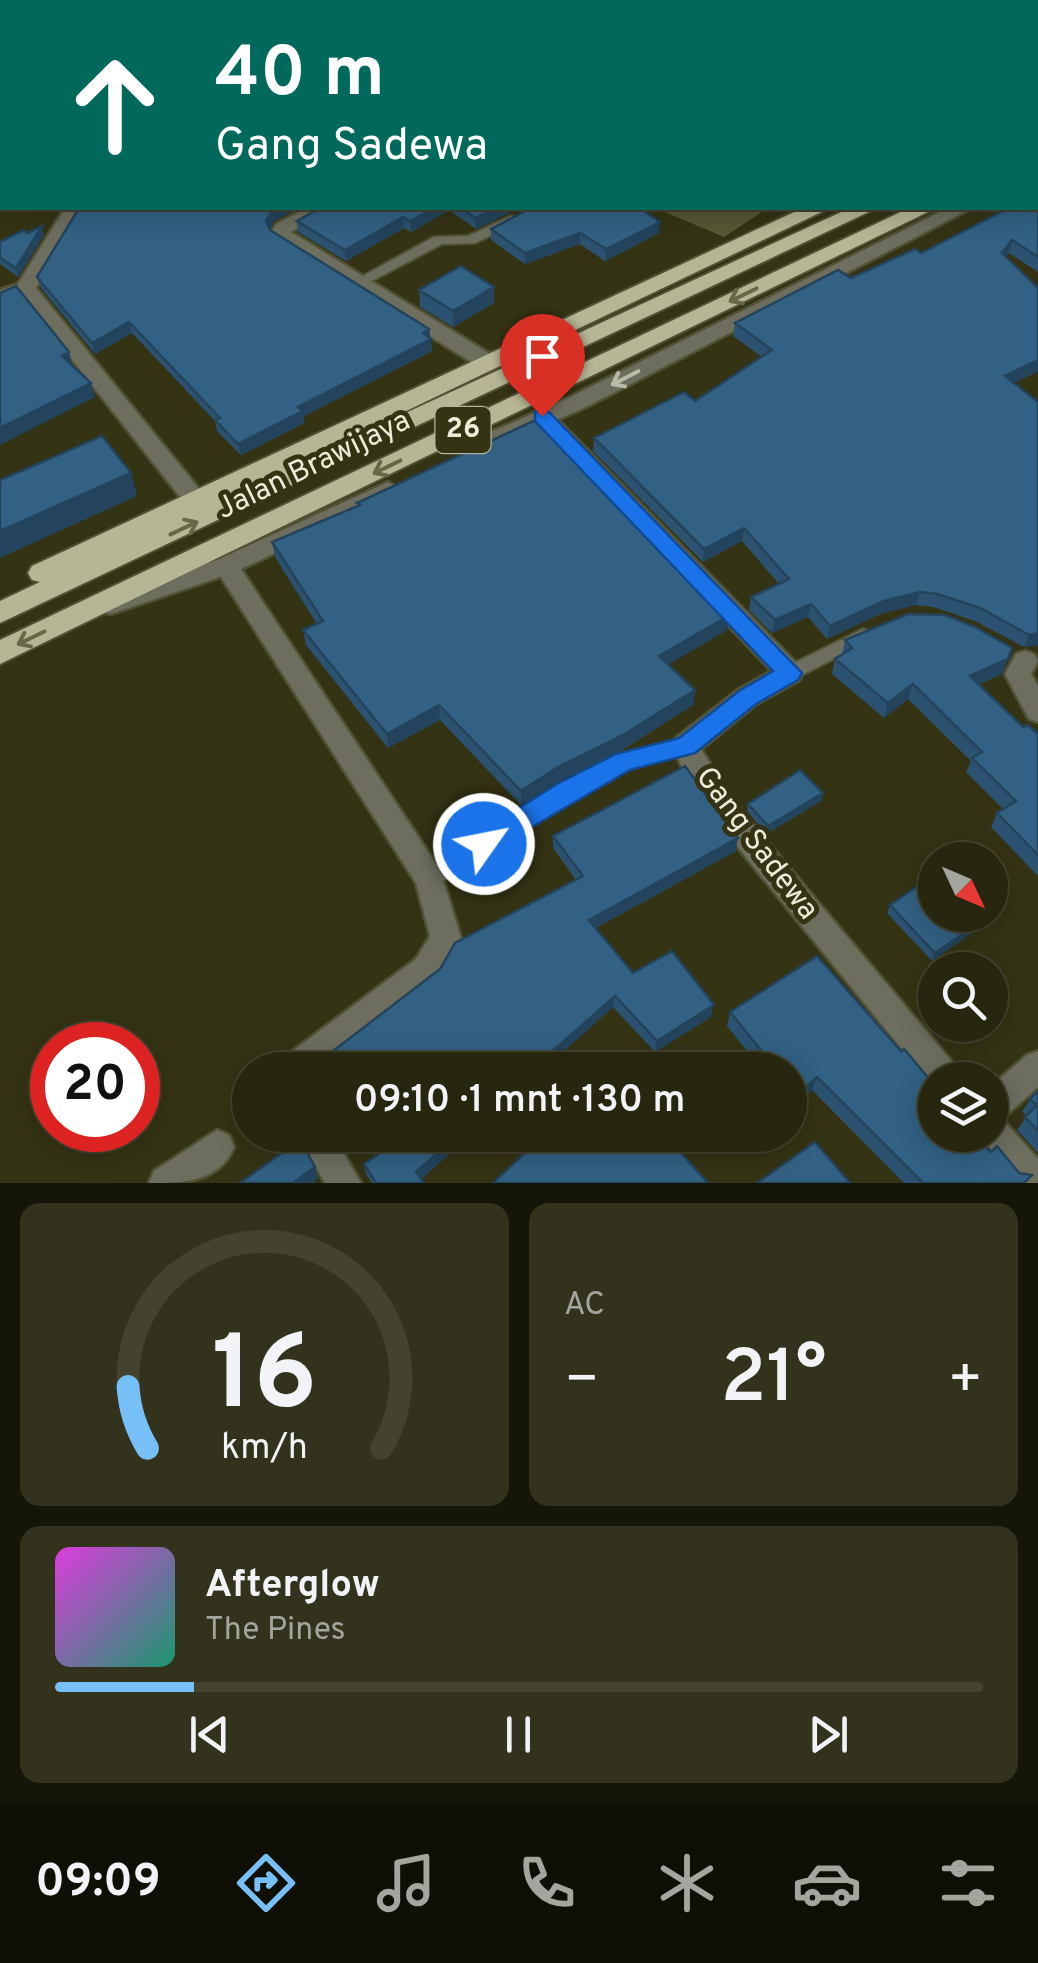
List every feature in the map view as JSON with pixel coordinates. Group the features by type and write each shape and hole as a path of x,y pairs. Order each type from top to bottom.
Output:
{"highway":[{"path":"0,592 815,210"},
{"name":"Jalan Brawijaya","path":"0,613 862,210"},
{"name":"Jalan Brawijaya","path":"0,653 922,210"}],"street":[{"path":"0,297 26,288 73,210"},
{"path":"317,210 283,228 280,234 487,362"},
{"path":"71,619 226,566 542,416 958,210"},
{"path":"26,288 196,500"},
{"path":"542,416 790,673"},
{"path":"226,566 430,879 439,899 446,938 427,969 318,1052"},
{"path":"1024,656 1018,674 1038,712"},
{"name":"Gang Sadewa","path":"790,673 748,698 686,746 724,810 933,1062"},
{"path":"1008,1092 1038,1066"},
{"path":"166,1183 216,1148"},
{"path":"1008,1150 1037,1183"},
{"path":"325,1152 344,1183"}],"lane":[{"path":"358,283 439,240 477,238 518,217"},
{"path":"790,673 879,627"},
{"path":"430,879 580,784 624,761 686,746"}],"shaded area":[{"path":"660,210 765,210 724,237"}],"building":[{"path":"78,210 273,210 266,221 270,230 429,329 423,333 431,339 298,407 303,411 238,444 215,420 220,418 129,322 92,343 37,277"},
{"path":"316,210 430,210 410,221 403,217 345,250 297,221"},
{"path":"464,210 492,210 475,218"},
{"path":"527,210 643,210 660,222 606,249 580,233 525,253 491,229"},
{"path":"1005,210 1038,210 1038,257 1012,240 1002,253 1038,288 1038,360 1005,376 1038,402 1038,633 1029,635 980,608 920,592 884,601 830,626 811,604 775,620 751,597 789,579 744,528 704,549 594,438 684,392 695,401 772,350 735,323 838,270 851,278 915,249 921,253"},
{"path":"42,226 16,268 0,258 0,242"},
{"path":"461,266 494,287 453,311 419,290"},
{"path":"16,286 69,352 62,356 91,383 0,428 0,293"},
{"path":"540,418 730,615 659,656 695,690 521,791 439,705 387,734 303,630 323,621 272,542 360,505 357,503"},
{"path":"102,436 131,473 0,531 0,480"},
{"path":"908,614 945,615 1012,648 1008,659 970,676 1023,727 1028,725 1038,734 1038,855 997,813 1016,801 972,758 982,752 913,684 888,703 835,659 852,648 845,640"},
{"path":"685,766 738,838 589,920 633,973 672,951 714,1005 657,1041 615,996 551,1052 332,1052 440,969 455,943 583,876 553,836"},
{"path":"800,770 823,793 768,826 748,804"},
{"path":"918,886 918,932 966,932 934,952 890,905"},
{"path":"817,956 918,1066 918,1152 1002,1152 1019,1173 1032,1175 1024,1183 923,1183 817,1077 807,1086 807,1052 762,1052 730,1012"},
{"path":"1038,1091 1038,1131 1025,1117 1037,1105 1030,1099"},
{"path":"815,1142 850,1183 757,1183 801,1152 807,1152"},
{"path":"283,1152 307,1152 315,1167 293,1183 240,1183"},
{"path":"382,1152 439,1152 416,1172 424,1183 376,1183 364,1164"},
{"path":"526,1152 680,1152 708,1183 493,1183"}],"route":[{"path":"484,844 624,761 686,746 716,720 790,673 542,416"}]}
